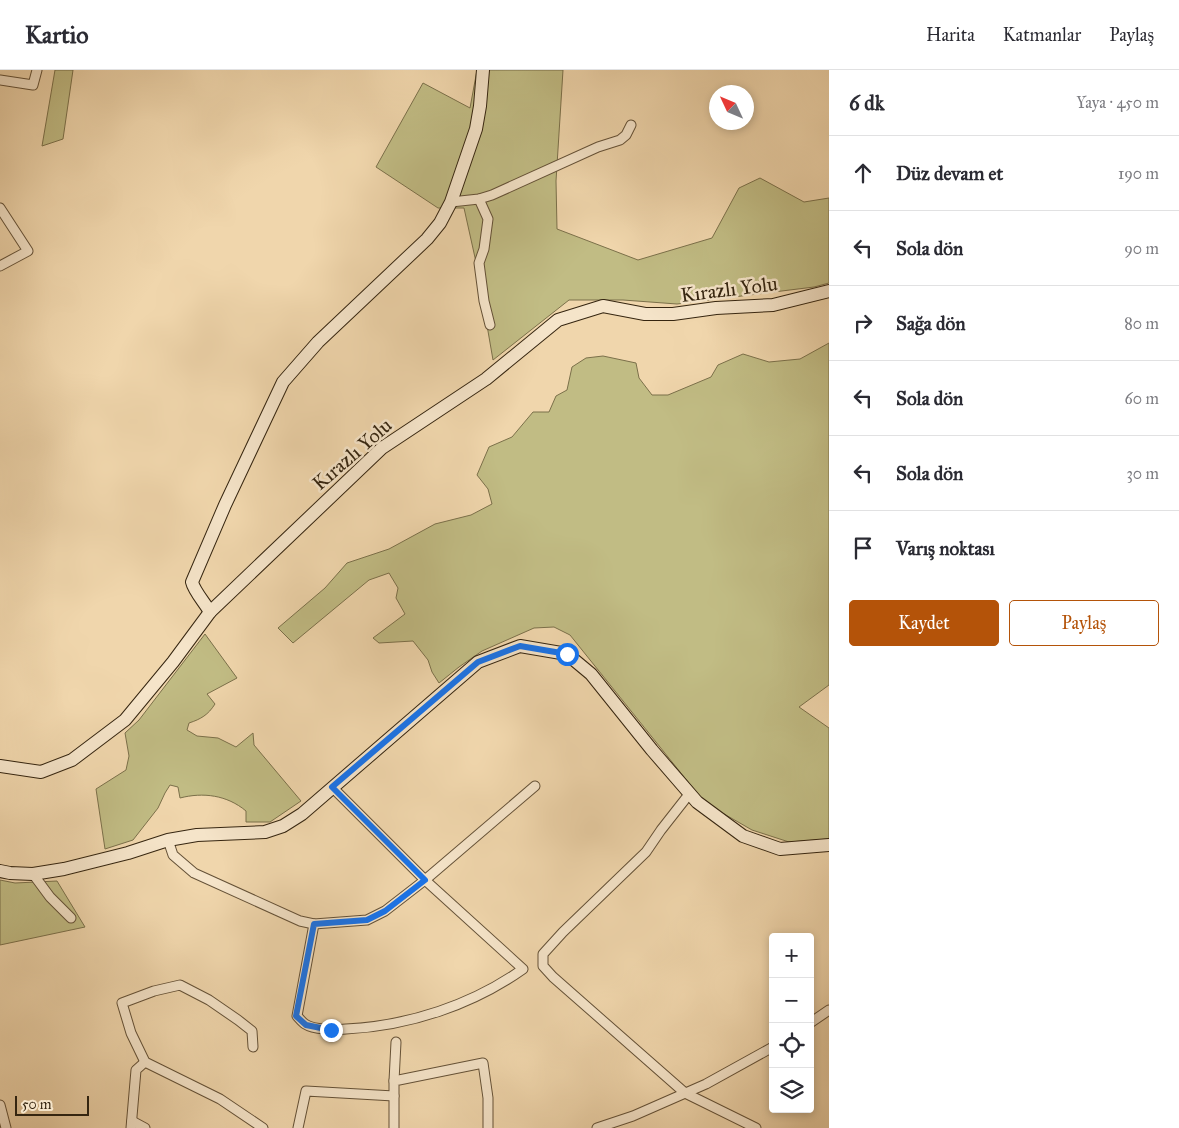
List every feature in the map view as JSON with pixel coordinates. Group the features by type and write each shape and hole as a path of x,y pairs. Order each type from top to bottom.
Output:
{"street":[{"path":"0,80 33,85 37,70"},
{"path":"210,612 201,597 193,589 192,582 283,382 318,342 427,238 440,223 451,202 476,129 483,70"},
{"path":"451,202 479,199 492,195 598,147 620,140 626,135 631,125"},
{"path":"479,199 488,219 484,249 479,263 484,301 490,325"},
{"path":"0,208 28,251 0,266"},
{"name":"Kırazlı Yolu","path":"0,766 41,772 72,760 125,720 173,662 210,612 382,448 486,380 558,320 603,306 645,314 673,314 716,308 773,305 829,291"},
{"path":"0,871 33,874 64,869 128,853 168,840 197,835 265,832 283,826 302,814 478,662 520,646 567,654 591,674 697,802 744,836 780,849 829,845"},
{"path":"168,840 173,855 194,873 300,921 314,924 367,920 385,911 425,880 535,786"},
{"path":"314,924 296,1016 306,1025 340,1030 369,1028 415,1020 482,994 508,980 523,969 425,880 332,787"},
{"path":"690,793 646,852 563,932 543,954 543,966 552,977 685,1093 756,1128"},
{"path":"33,874 50,898 71,918"},
{"path":"253,1047 252,1031 209,1000 180,986 154,991 122,1003 131,1033 145,1062 220,1099 263,1128"},
{"path":"814,1021 828,1012"},
{"path":"394,1128 396,1042"},
{"path":"600,1128 633,1116 706,1084 769,1049"},
{"path":"145,1062 136,1070 132,1124 145,1128"},
{"path":"394,1082 483,1063 488,1098 488,1128"},
{"path":"298,1128 306,1091 394,1096"},
{"path":"0,1105 6,1128"}],"shaded area":[{"path":"55,70 73,70 63,139 42,146"},
{"path":"477,70 563,70 556,181 557,229 638,260 712,238 739,188 760,178 804,202 829,198 829,283 814,287 677,304 623,300 569,300 493,360 476,262 464,208 438,208 376,167 423,83 470,108"},
{"path":"829,343 829,685 799,707 829,728 829,839 789,842 752,830 705,803 570,635 554,627 534,628 482,651 439,683 432,672 428,660 413,641 379,643 373,638 405,614 396,598 398,588 389,573 369,580 293,643 278,628 325,588 347,563 389,549 435,524 471,515 492,504 488,489 477,475 489,447 512,437 533,412 549,412 556,396 567,390 572,367 586,358 603,356 636,363 639,378 652,395 668,395 711,377 718,365 743,354 769,362 800,359"},
{"path":"205,634 237,678 207,694 215,704 204,716 189,723 187,730 197,736 218,738 236,747 253,733 254,745 301,801 270,822 246,822 246,811 231,801 206,795 180,798 178,787 170,785 158,808 133,840 105,849 96,789 126,770 129,756 125,733 139,720"},
{"path":"0,880 15,883 57,881 85,927 0,945"}],"route":[{"path":"331,1030 306,1025 296,1016 314,924 367,920 385,911 425,880 332,787 478,662 520,646 567,654"}]}
